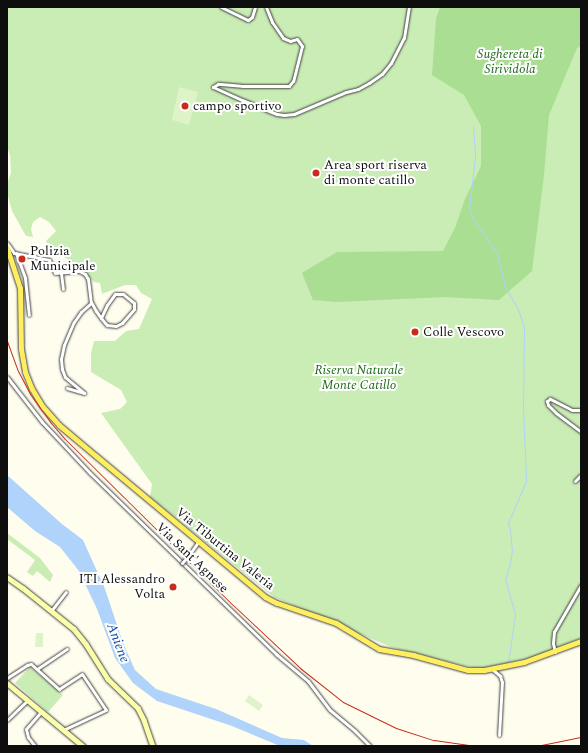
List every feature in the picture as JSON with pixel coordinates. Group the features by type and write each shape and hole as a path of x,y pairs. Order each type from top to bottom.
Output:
{"main road":[{"name":"Via Tiburtina Valeria","path":"7,248 20,288 21,349 24,366 28,382 40,403 69,433 269,599 330,621 373,646 388,651 415,655 468,670 492,669 524,662 555,652 581,641"},
{"path":"7,577 72,627 88,647 108,679 138,708 153,746"},
{"path":"7,683 83,746"}],"street":[{"path":"221,7 248,20 252,17 255,7"},
{"path":"266,7 272,22 284,38 290,41 297,39 302,46 293,81 289,86 243,86 218,84 213,87 277,114 284,115 294,114 346,92 358,89 376,79 391,63 404,38 409,7"},
{"path":"7,243 12,251 16,253 51,262 55,272 79,272 86,275 91,303 101,318 109,325 119,325 132,311 134,303 123,294 116,294 107,305 101,318"},
{"path":"16,253 25,278 30,315"},
{"path":"61,273 63,288"},
{"path":"67,388 84,393 65,376 61,367 61,357 64,345 74,322 82,310 91,303"},
{"name":"Via Sant'Agnese","path":"7,377 55,436 182,563 276,654 308,681 330,710 355,730 370,746"},
{"path":"581,410 570,410 550,399 547,400 548,405 556,413 581,432"},
{"path":"575,480 581,474"},
{"path":"182,563 198,541"},
{"path":"555,652 552,640 554,632 581,585"},
{"path":"51,611 66,592"},
{"path":"37,669 68,649"},
{"path":"7,678 28,664 37,669 59,689 82,674 106,710 63,730"},
{"path":"492,669 500,676 502,684 500,735"},
{"path":"7,720 28,701"},
{"path":"35,746 28,737 26,729 41,712"}],"green space":[{"name":"Riserva Naturale Monte Catillo","path":"7,7 581,7 581,638 534,657 478,669 391,647 274,597 150,497 152,484 101,413 120,409 127,402 121,390 91,372 91,353 94,341 115,341 126,331 139,329 152,299 141,293 136,285 125,285 102,294 100,283 94,282 82,267 67,259 49,246 46,241 56,231 49,222 40,217 33,222 31,229 33,237 26,236 12,211 7,192 7,184 11,173 10,155 7,147"},
{"name":"Sughereta di Sirividola","path":"440,7 581,7 581,46 577,48 549,115 544,175 532,271 499,300 446,297 336,302 313,300 302,273 337,252 443,251 455,228 465,199 481,166 481,126 464,95 432,75 436,19"},
{"name":"campo sportivo","path":"179,87 198,92 189,125 172,120"},
{"path":"7,533 40,558 53,575 50,582 37,571 33,576 27,572 35,560 7,539"},
{"path":"36,633 43,633 43,647 35,647"},
{"path":"30,667 63,695 48,712 15,683"},
{"path":"249,695 263,705 259,711 245,701"}],"water":[{"name":"Aniene","path":"7,475 62,524 83,540 105,589 123,643 135,670 156,689 216,709 282,738 304,740 313,746 280,746 232,726 157,701 133,683 115,658 97,609 79,571 60,547 35,531 7,507"}],"waterway":[{"path":"473,126 475,157 469,209 473,219 497,253 505,287 518,309 524,328 523,408 526,481 508,523 512,550 510,564 505,579 515,615 508,663"}],"railway":[{"path":"7,341 18,371 30,394 51,423 65,439 233,605 300,668 343,702 396,728 434,740 476,746"},
{"path":"537,746 581,737"}],"place":[{"name":"campo sportivo","path":"185,106"},
{"name":"Area sport riserva di monte catillo","path":"316,173"},
{"name":"Polizia Municipale","path":"22,259"},
{"name":"Colle Vescovo","path":"415,332"},
{"name":"ITI Alessandro Volta","path":"173,587"}]}
